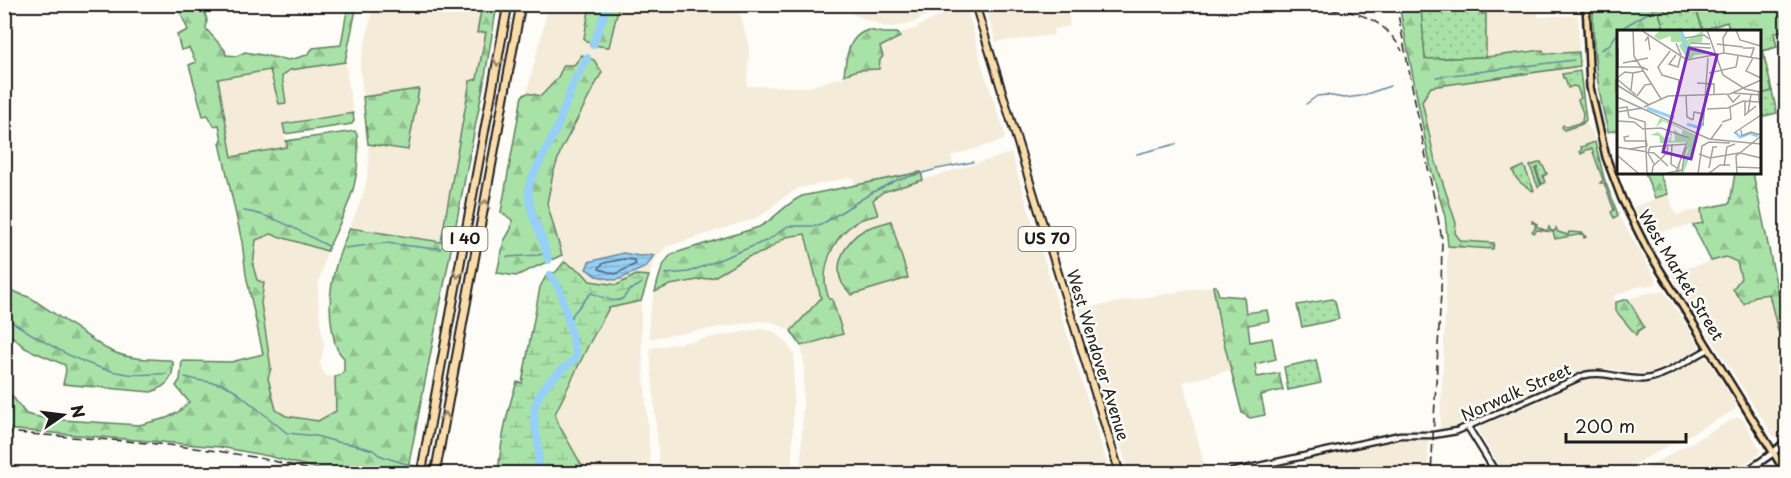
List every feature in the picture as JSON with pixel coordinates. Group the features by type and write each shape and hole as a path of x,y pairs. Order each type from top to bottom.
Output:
{"highway":[{"name":"I 40","path":"422,474 508,4"},
{"name":"I 40","path":"435,474 521,4"},
{"name":"West Wendover Avenue","path":"975,4 1120,474"}],"main road":[{"name":"West Market Street","path":"1586,4 1590,87 1598,127 1611,172 1629,215 1644,244 1786,473"},
{"path":"1743,474 1786,441"}],"street":[{"name":"Norwalk Street","path":"1222,474 1400,435 1433,435 1468,427 1585,375 1602,373 1648,378 1666,372 1709,349"},
{"path":"1468,427 1497,474"}],"shaded area":[{"path":"847,4 946,5 912,23 894,27 884,26 850,13"},
{"path":"374,5 482,5 477,32 486,31 477,80 470,81 441,243 350,227 367,179 368,144 408,150 419,89 363,97 360,65"},
{"path":"549,5 590,5 584,38 586,43 608,47 619,5 738,5 749,48 747,86 809,87 844,78 844,75 858,70 876,70 880,66 880,48 899,37 898,33 912,30 965,5 984,72 1005,133 1004,140 951,156 953,165 855,185 853,177 799,188 756,218 666,247 654,261 649,276 636,275 617,285 590,281 582,272 564,262 547,203 561,150 602,72 574,65 564,65 557,79 541,96 527,93"},
{"path":"985,5 1067,5 1070,26 1053,29 1054,35 996,42"},
{"path":"1486,5 1578,5 1578,7 1537,9 1538,17 1578,15 1579,52 1544,54 1542,50 1486,57 1486,14 1482,14 1482,6 1486,7"},
{"path":"345,62 353,113 283,124 287,147 232,157 218,79 270,70 280,104 286,103 282,76 290,70"},
{"path":"1580,66 1580,84 1586,122 1592,131 1604,179 1617,212 1657,281 1654,285 1640,286 1613,296 1616,311 1638,331 1644,327 1628,299 1664,291 1699,345 1698,349 1647,374 1602,368 1579,372 1472,420 1440,430 1448,246 1493,249 1493,243 1461,241 1454,232 1422,101 1431,87"},
{"path":"1011,153 1110,473 801,473 804,365 801,346 843,334 831,299 829,300 825,281 833,246 856,221 877,215 873,200 883,192"},
{"path":"1668,194 1676,215 1701,209 1703,223 1647,234 1634,207"},
{"path":"271,234 327,251 319,281 318,295 324,346 320,364 326,376 335,377 336,411 318,421 286,416 276,410 268,378 271,368 261,303 264,284 257,281 253,266 256,240"},
{"path":"805,234 821,298 791,331 773,322 759,321 652,338 649,336 649,315 655,292 670,285 714,277 748,257 764,252 786,237"},
{"path":"1726,257 1737,262 1744,304 1755,296 1769,294 1778,331 1786,330 1786,432 1780,438 1773,436 1670,273"},
{"path":"1213,286 1231,370 1183,382 1206,472 1196,474 1129,473 1079,309"},
{"path":"641,301 641,333 651,473 586,473 555,414 609,308"},
{"path":"761,329 772,331 785,340 794,355 792,473 660,473 651,348"},
{"path":"1707,358 1721,380 1736,405 1735,410 1618,473 1556,474 1555,471 1550,474 1505,473 1479,433 1480,427 1484,425 1588,379 1602,377 1645,384 1653,383"},
{"path":"1737,417 1743,419 1760,449 1759,454 1730,473 1637,473"},
{"path":"1407,439 1428,439 1428,473 1306,473 1304,463 1306,460"},
{"path":"1293,463 1298,473 1242,473"},
{"path":"1442,470 1490,470 1492,473 1442,473"}],"green space":[{"path":"1673,4 1737,5 1698,15 1703,30 1665,30 1659,13"},
{"path":"177,5 203,5 207,20 206,29 225,50 226,55 237,56 245,52 289,60 307,55 313,48 341,45 348,5 357,5 345,62 290,70 282,76 286,103 279,104 270,70 218,79 232,157 287,147 286,141 355,131 357,135 355,182 347,208 327,251 271,234 256,240 253,266 257,280 264,283 261,303 271,368 268,378 276,410 286,416 318,421 336,411 335,377 344,371 344,358 333,337 330,302 336,265 350,228 441,242 470,81 477,79 486,32 477,33 482,5 497,5 407,473 334,473 268,456 220,447 5,429 5,394 12,396 26,414 47,419 139,425 167,418 180,411 189,402 176,386 180,380 182,361 231,362 263,354 220,143 222,140 219,125 214,126 208,115 203,116 189,65 196,62 189,48 181,50 177,35 188,30"},
{"path":"590,5 619,5 609,47 592,44 584,38"},
{"path":"1399,5 1425,5 1421,8 1425,59 1486,57 1543,50 1544,54 1579,52 1580,66 1431,87 1422,101 1434,156 1456,223 1455,233 1461,241 1494,243 1493,249 1448,246 1445,216 1431,169"},
{"path":"1425,5 1486,5 1482,7 1482,14 1486,14 1486,57 1425,59 1420,8"},
{"path":"1593,5 1673,5 1659,13 1665,30 1617,30 1617,130 1608,132 1596,69"},
{"path":"1695,5 1786,5 1786,30 1774,33 1777,47 1761,51 1761,30 1730,30 1727,22 1703,30"},
{"path":"1786,5 1786,30 1774,33 1777,47 1763,51 1772,91 1761,94 1761,30 1730,30 1727,22 1703,30 1698,15 1724,7"},
{"path":"868,30 898,33 900,37 880,47 883,56 879,69 858,70 844,75 847,54 852,42"},
{"path":"582,55 594,60 602,72 561,150 553,174 547,203 562,255 516,276 497,273 504,241 511,229 512,220 501,212 522,96 527,93 541,96 557,79 564,65 574,65"},
{"path":"1580,71 1586,120 1582,124 1564,130 1563,125 1566,127 1582,122 1583,113 1578,100 1581,98 1577,87 1568,88 1562,74"},
{"path":"419,89 408,150 368,144 363,97"},
{"path":"1772,91 1777,113 1761,117 1761,94"},
{"path":"353,113 352,124 285,134 283,124"},
{"path":"1595,142 1604,178 1618,215 1614,218 1611,212 1614,210 1604,183 1600,183 1603,180 1592,149 1585,150 1581,154 1580,151 1581,147"},
{"path":"1541,162 1547,174 1543,176 1545,183 1542,184 1536,169 1539,167 1535,169 1541,185 1538,187 1530,166"},
{"path":"1524,166 1533,191 1523,185 1514,174 1513,171"},
{"path":"921,172 923,180 883,192 873,200 878,215 863,219 848,228 829,255 825,285 843,334 801,346 791,331 821,298 805,234 786,237 764,252 748,257 714,277 670,285 655,292 663,266 672,254 759,227 802,196"},
{"path":"1645,174 1659,174 1668,194 1655,198"},
{"path":"1735,174 1753,174 1786,330 1778,331 1769,294 1755,296 1744,304 1733,289 1741,278 1737,262 1726,257 1711,261 1693,225 1703,223 1701,209 1730,203"},
{"path":"891,221 908,278 851,295 840,276 839,268 843,253 852,240 864,230"},
{"path":"1532,221 1537,224 1537,227 1547,231 1549,227 1551,231 1555,231 1556,228 1558,232 1568,235 1569,232 1583,233 1586,237 1584,238 1583,234 1555,239 1553,232 1537,230 1534,233 1532,231 1535,229 1535,223"},
{"path":"564,262 582,272 590,281 617,285 636,275 649,276 641,301 609,308 555,414 586,473 498,473 502,438 517,382 522,383 540,287 546,276 556,272"},
{"path":"1213,286 1216,286 1219,295 1244,297 1246,313 1267,310 1269,321 1248,325 1250,342 1272,338 1276,359 1255,364 1257,377 1279,373 1283,390 1261,395 1265,415 1250,418 1242,413 1220,327"},
{"path":"5,288 31,298 113,352 137,358 170,360 173,362 173,368 168,382 151,392 63,384 65,365 25,348 5,332"},
{"path":"1332,299 1335,301 1339,319 1302,327 1297,305"},
{"path":"1628,299 1644,327 1636,335 1616,311 1616,302"},
{"path":"1316,360 1321,383 1288,390 1284,367"}],"water":[{"path":"623,253 639,256 654,255 646,267 620,279 597,276 586,269 589,262"}],"waterway":[{"path":"593,45 608,4"},
{"path":"1620,30 1663,4"},
{"path":"1601,50 1609,45 1617,34"},
{"path":"548,260 529,202 530,182 557,128 574,82 587,58"},
{"path":"1436,77 1574,60"},
{"path":"1306,104 1317,96 1344,98 1361,96 1390,86"},
{"path":"1137,154 1176,144"},
{"path":"665,274 689,272 768,240 788,226 819,226 873,192 897,180 973,162"},
{"path":"244,211 277,220 328,246"},
{"path":"345,248 386,243 441,248"},
{"path":"507,257 547,253"},
{"path":"538,474 538,442 534,418 537,399 547,384 575,359 576,353 561,293 550,275"},
{"path":"568,323 590,294 619,300 642,283"},
{"path":"4,317 48,344 94,366 128,374 166,374"},
{"path":"185,377 222,384 233,389 287,433 316,436 351,444 421,468"}],"railway":[{"path":"1396,4 1442,239 1431,474"},
{"path":"1305,9 1334,10 1361,15 1383,28 1402,51"},
{"path":"1355,9 1383,10"},
{"path":"4,432 206,449 324,474"}]}
